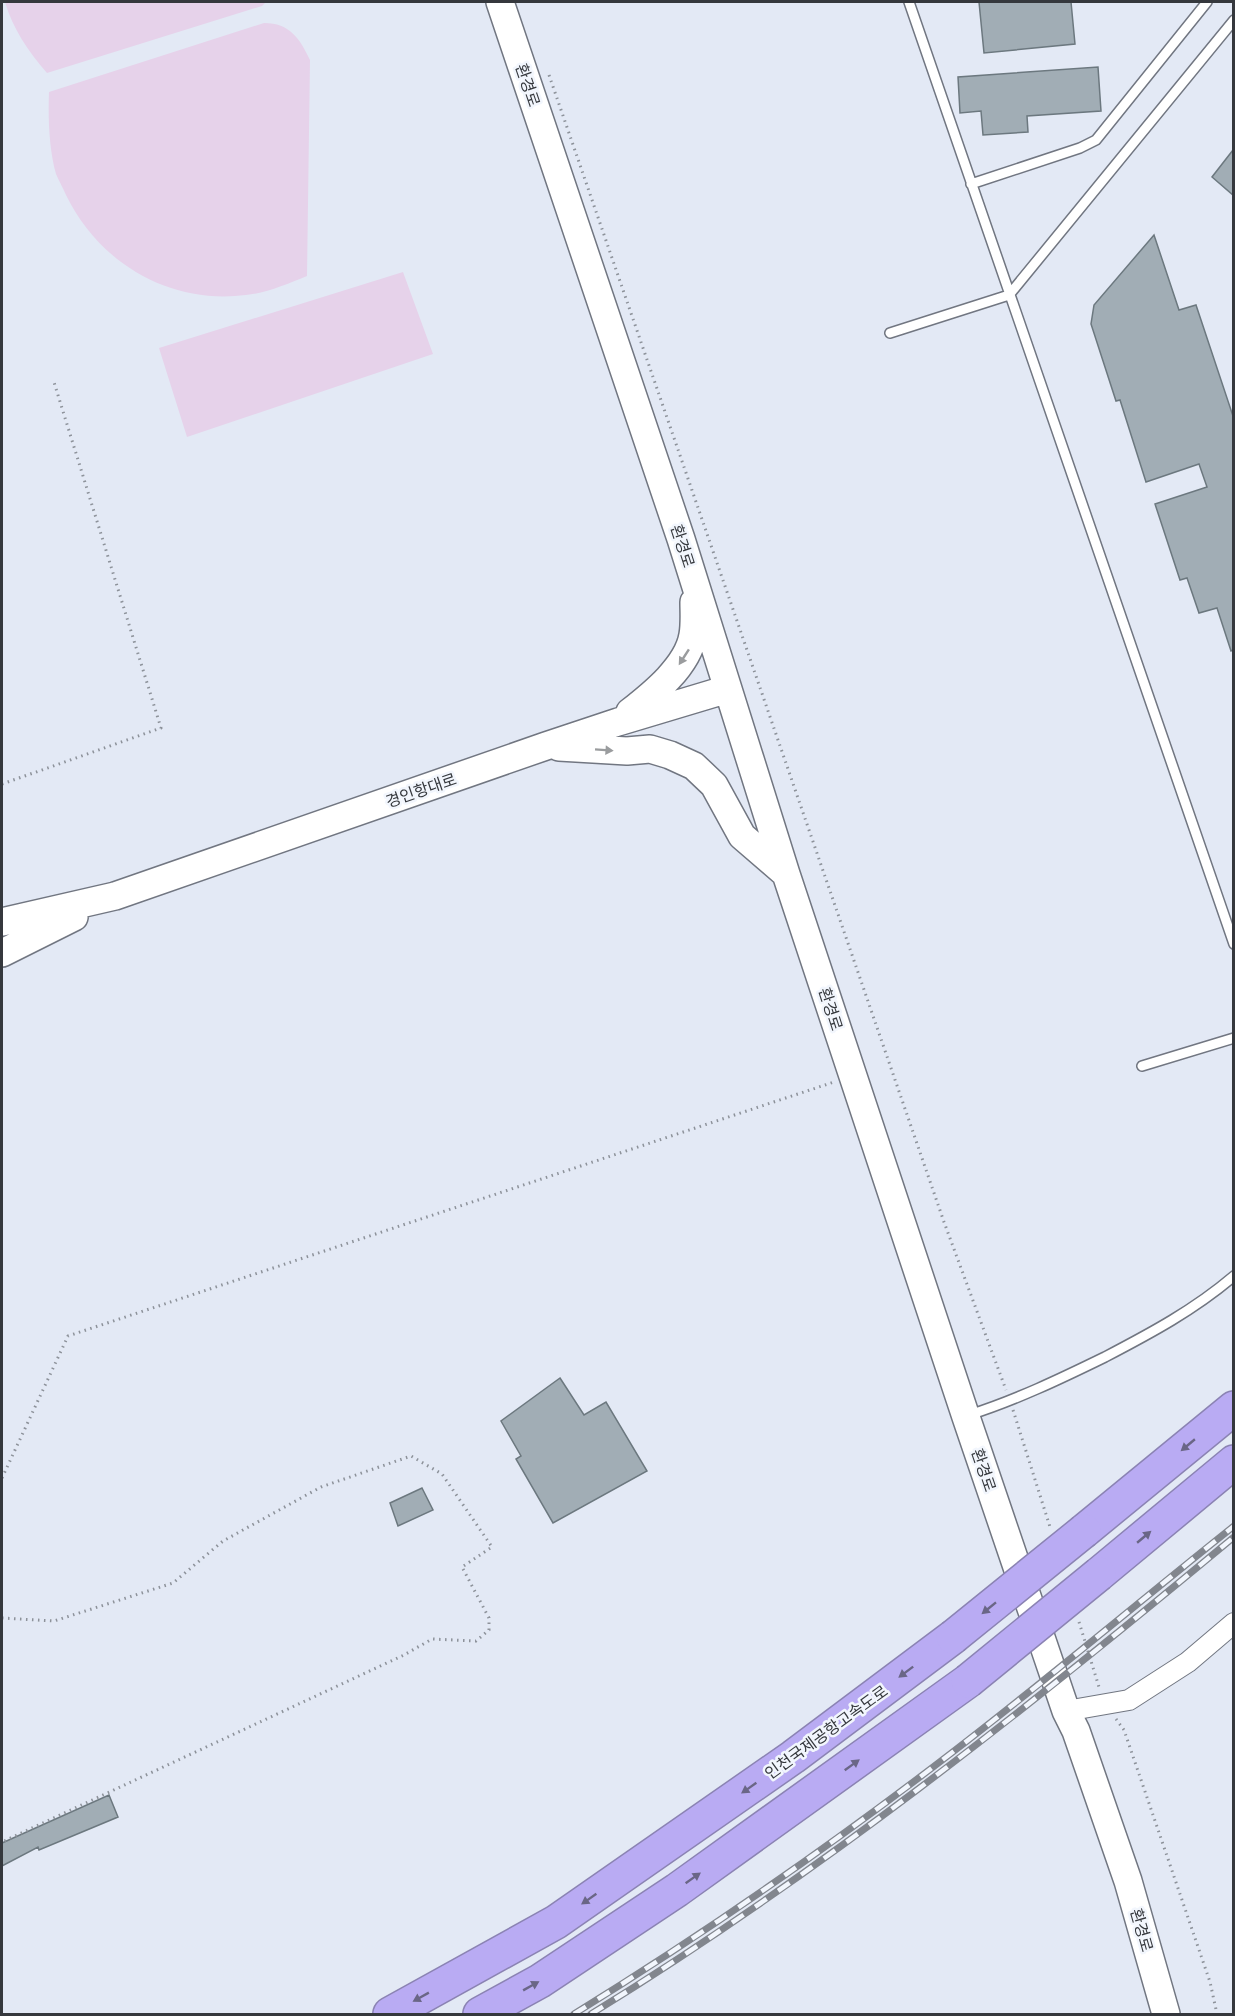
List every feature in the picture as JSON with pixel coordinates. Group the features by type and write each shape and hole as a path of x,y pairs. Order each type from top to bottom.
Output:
{"highway":[{"name":"인천국제공항고속도로","path":"390,2014 556,1922 793,1757 953,1637 1068,1534 1233,1408"},
{"path":"480,2014 540,1981 676,1890 968,1681 1233,1462"}],"street":[{"name":"환경로","path":"500,2 681,539 786,874 966,1417 1066,1711 1076,1731 1128,1881 1166,2014"},
{"path":"618,722 659,689 688,652 693,635 694,600 681,539"},
{"name":"경인항대로","path":"2,922 115,896 546,746 728,688"},
{"path":"546,746 627,752 650,749 694,766 714,785 742,836 786,874"},
{"name":"경인항대로","path":"2,953 115,896"},
{"path":"1066,1711 1129,1700 1188,1662 1233,1623"}],"lane":[{"path":"909,2 1233,944"},
{"path":"971,184 1080,148 1096,140 1206,2"},
{"path":"890,333 1009,295 1233,20"},
{"path":"1142,1066 1233,1038"},
{"path":"966,1417 1010,1402 1065,1377 1178,1318 1206,1299 1233,1276"}],"path":[{"path":"547,69 944,1222 1010,1402 1068,1534"},
{"path":"2,784 161,728 53,379"},
{"path":"2,1478 68,1336 853,1076"},
{"path":"2,1618 54,1621 173,1582 223,1540 311,1493 411,1456 442,1474 492,1547 462,1567 489,1618 489,1630 476,1641 432,1639 404,1655 2,1842"},
{"path":"1077,1615 1105,1705 1124,1730 1210,1982 1217,2014"}],"shaded area":[{"path":"5,2 266,2 262,6 47,73 22,39"},
{"path":"264,23 287,29 298,39 310,60 307,276 269,290 246,295 218,296 190,293 164,286 117,259 97,241 80,219 56,174 50,133 49,92"},
{"path":"403,272 433,354 187,437 159,348"}],"building":[{"path":"979,2 1071,2 1075,44 984,53"},
{"path":"1098,67 1101,111 1027,116 1028,132 983,135 981,111 960,113 958,77"},
{"path":"1233,150 1233,195 1212,177"},
{"path":"1154,235 1179,310 1196,305 1233,416 1233,650 1231,651 1217,608 1199,613 1187,578 1180,580 1155,504 1207,487 1199,464 1146,482 1120,400 1116,401 1091,324 1094,305"},
{"path":"560,1378 584,1415 606,1402 647,1471 553,1523 516,1459 521,1456 501,1421"},
{"path":"422,1488 433,1510 398,1526 390,1503"},
{"path":"109,1795 118,1817 39,1850 38,1847 2,1866 2,1843"}],"railway":[{"path":"574,2014 720,1920 908,1786 1060,1668 1234,1526"},
{"path":"591,2014 759,1904 921,1787 1078,1664 1234,1537"}]}
